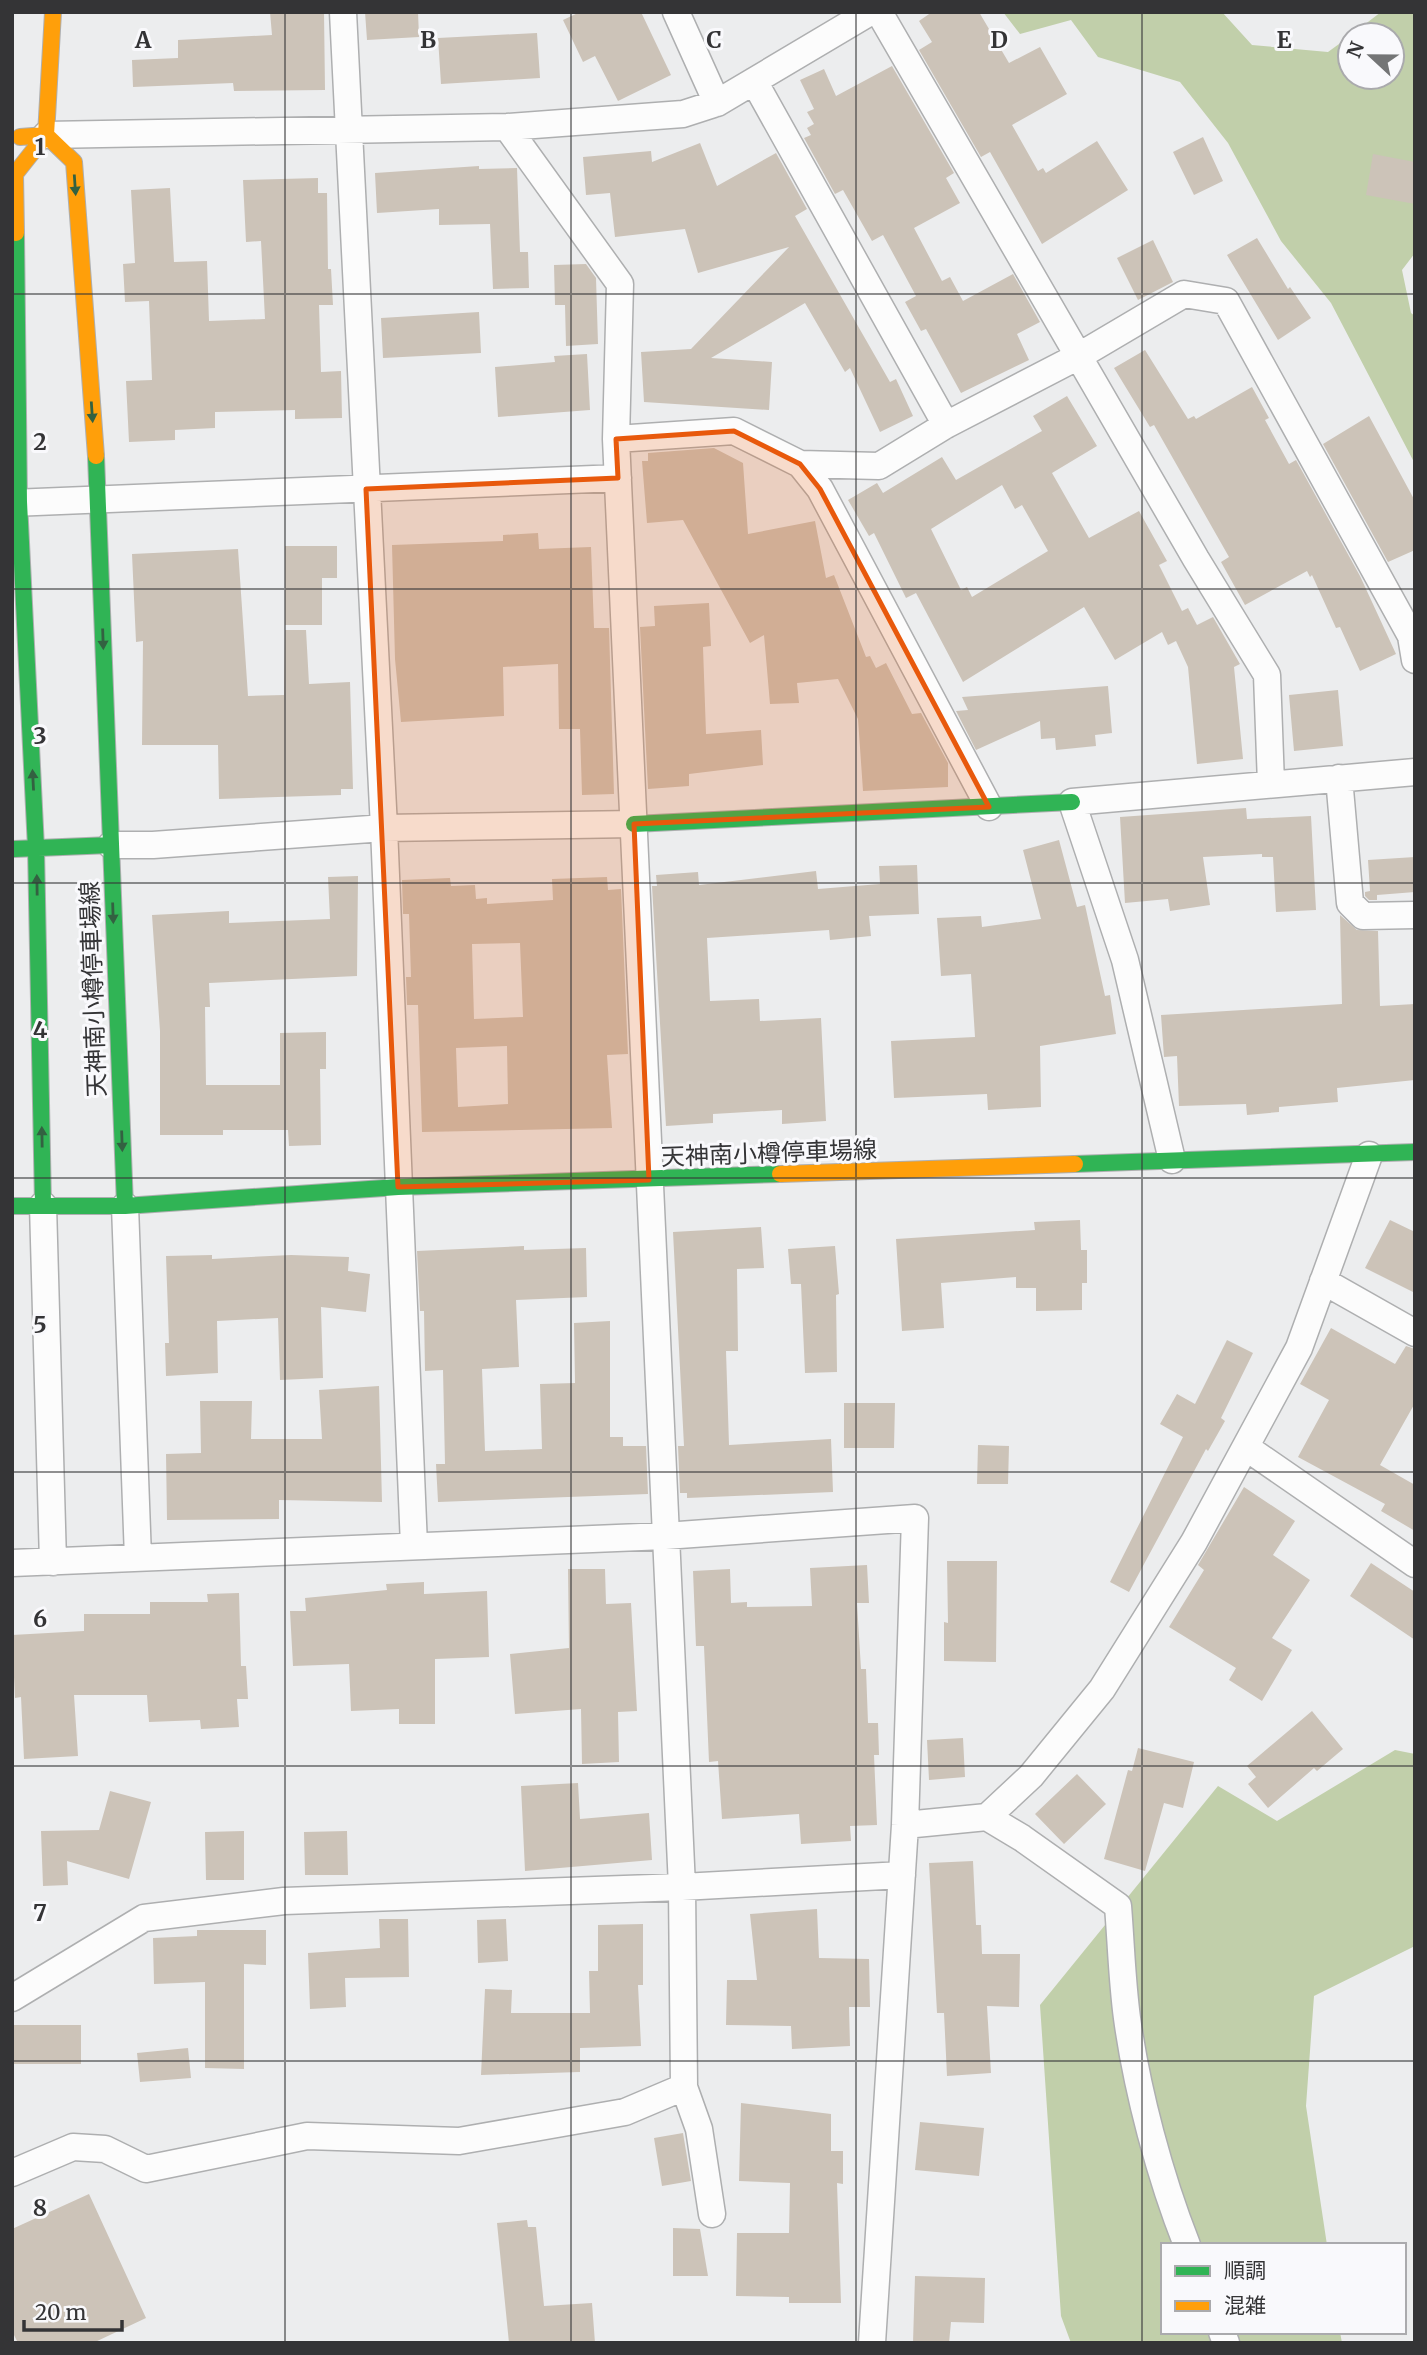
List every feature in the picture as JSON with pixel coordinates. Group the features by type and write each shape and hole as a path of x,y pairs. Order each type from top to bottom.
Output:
{"main road":[{"path":"43,1205 36,848 16,503 15,174 46,135 53,12"},
{"path":"12,137 46,135 74,162 99,499 111,845"},
{"path":"634,824 1072,802"},
{"name":"天神南小樽停車場線","path":"12,849 111,845 125,1206"},
{"name":"天神南小樽停車場線","path":"12,1206 125,1206 398,1187 1415,1152"}],"street":[{"path":"343,12 384,828 414,1546"},
{"path":"676,12 717,103"},
{"path":"46,135 507,127 683,114 717,103 870,12"},
{"path":"879,12 1267,676 1271,784"},
{"path":"754,81 946,425"},
{"path":"507,127 620,285 616,439 682,1887 684,2087 699,2129 712,2214"},
{"path":"800,464 879,466 946,425 1079,356 1184,294 1226,300 1411,636 1415,660"},
{"path":"616,439 734,431 800,464 820,489 989,807"},
{"path":"16,503 618,478"},
{"path":"1172,1160 1125,960 1072,802 1415,772"},
{"path":"1339,778 1350,903 1363,916 1415,915"},
{"path":"111,845 153,845 384,828 634,824"},
{"path":"987,1817 1031,1776 1102,1689 1194,1542 1299,1348 1369,1155"},
{"path":"43,1205 53,1562"},
{"path":"125,1206 138,1558"},
{"path":"1323,1281 1415,1333"},
{"path":"1247,1448 1415,1564"},
{"path":"12,1563 665,1536 915,1518 905,1825 872,2343"},
{"path":"905,1825 987,1817 1022,1838 1118,1906 1127,2018 1157,2156 1169,2200 1186,2243"},
{"path":"12,1998 144,1918 284,1901 682,1887 902,1875"},
{"path":"12,2173 73,2147 105,2149 146,2169 307,2136 459,2141 625,2112 684,2087"}],"highlighted area":[{"path":"734,431 800,464 820,489 989,807 634,824 649,1180 398,1187 366,489 618,478 616,439"}],"green space":[{"path":"1003,12 1222,12 1252,45 1328,52 1336,46 1336,91 1406,91 1406,21 1369,21 1381,12 1415,12 1415,253 1402,270 1411,313 1415,316 1415,464 1331,303 1281,241 1228,143 1180,82 1098,57 1071,20 1020,34"},
{"path":"1395,1750 1415,1754 1415,1946 1314,1996 1306,2106 1327,2243 1161,2243 1161,2334 1340,2334 1342,2343 1071,2343 1061,2316 1040,2005 1218,1786 1277,1821"}],"building":[{"path":"270,12 324,12 325,90 234,91 233,83 133,87 132,60 178,58 178,40 272,35"},
{"path":"365,12 418,12 419,37 367,40"},
{"path":"580,12 641,12 671,75 618,101 595,56 583,62 563,20"},
{"path":"932,12 979,12 1009,63 1040,47 1067,94 1012,125 1038,171 1043,168 1046,173 1097,141 1128,190 1042,244 990,152 981,157 919,50 932,42 919,21"},
{"path":"537,33 540,78 441,84 438,38"},
{"path":"892,66 954,173 946,178 960,203 914,228 942,281 950,277 963,301 1013,274 1040,322 1017,334 1029,360 961,393 926,329 921,331 905,302 916,296 883,235 872,241 843,190 835,194 804,138 811,135 807,128 814,124 807,112 814,109 800,80 824,69 836,96"},
{"path":"1203,137 1223,181 1194,195 1173,152"},
{"path":"700,143 717,186 776,153 807,209 795,216 890,382 896,379 913,416 880,432 850,368 845,372 805,303 711,358 772,362 769,410 644,402 641,352 691,349 789,247 698,273 685,229 615,237 610,193 586,195 583,157 651,151 652,162"},
{"path":"1373,154 1415,162 1415,204 1366,195"},
{"path":"479,166 479,169 517,168 520,252 528,252 529,288 493,289 490,224 439,225 439,209 377,213 375,173"},
{"path":"318,178 318,193 327,193 328,269 331,269 333,305 319,305 321,372 341,371 342,418 295,419 295,410 215,412 215,428 175,430 175,440 129,442 126,381 152,380 149,301 125,302 123,264 135,263 131,190 170,188 174,262 207,261 209,321 265,319 261,241 246,242 243,180"},
{"path":"1257,238 1288,289 1290,287 1311,318 1278,340 1227,255"},
{"path":"1153,240 1173,282 1138,300 1117,258"},
{"path":"586,264 596,278 598,344 566,346 565,305 555,305 554,265"},
{"path":"479,312 481,353 383,358 381,318"},
{"path":"1145,350 1188,419 1194,416 1196,419 1252,387 1269,418 1265,420 1289,464 1296,460 1360,576 1396,654 1360,671 1340,627 1336,628 1312,575 1310,577 1307,571 1245,605 1221,562 1229,557 1154,425 1150,427 1114,368"},
{"path":"587,354 590,410 498,417 495,367 555,362 554,356"},
{"path":"1067,396 1097,446 1052,473 1089,538 1139,511 1167,561 1159,565 1182,611 1188,608 1197,625 1213,617 1240,664 1234,667 1243,759 1197,764 1188,667 1176,641 1168,645 1162,632 1115,660 1084,607 963,682 916,593 906,598 874,533 869,536 848,500 877,483 883,493 942,457 956,480 1042,431 1033,416","holes":["1002,485 1015,509 1022,505 1048,551 972,597 967,587 961,590 931,529"]},
{"path":"1369,416 1415,501 1415,550 1388,562 1323,444"},
{"path":"714,448 743,463 748,534 815,521 826,578 834,575 866,657 870,656 876,668 886,663 912,714 921,713 948,763 948,787 863,791 858,719 838,679 797,683 799,703 770,704 764,635 750,643 683,520 647,523 642,461 648,461 648,453"},
{"path":"538,533 539,549 591,547 594,628 609,628 614,794 582,795 580,729 559,729 558,664 503,667 504,716 401,722 395,659 392,545 503,541 503,535"},
{"path":"285,546 337,546 337,578 322,578 322,625 285,625"},
{"path":"238,549 248,696 284,695 285,630 306,630 309,684 350,682 353,789 341,789 341,795 219,799 218,745 142,745 143,641 136,642 132,554"},
{"path":"709,603 711,646 703,647 706,734 761,730 763,765 689,774 689,786 648,789 640,627 655,626 654,606"},
{"path":"1108,686 1112,733 1095,735 1096,746 1056,750 1055,738 1041,739 1040,721 976,750 956,711 968,710 962,697"},
{"path":"1338,690 1343,746 1294,751 1289,695"},
{"path":"1246,808 1247,819 1311,816 1316,910 1276,912 1273,857 1262,857 1262,854 1203,857 1210,905 1170,911 1168,899 1125,903 1120,817"},
{"path":"1059,840 1077,907 1085,905 1105,996 1110,995 1116,1034 1040,1046 1041,1107 988,1110 987,1094 894,1098 891,1041 975,1037 971,974 941,976 937,918 981,916 982,927 1041,919 1023,850"},
{"path":"1415,857 1415,892 1377,895 1377,900 1369,900 1365,896 1365,892 1370,891 1368,860"},
{"path":"917,865 919,914 869,916 871,936 830,940 829,930 707,938 710,1001 759,999 760,1021 821,1018 826,1121 782,1124 782,1110 713,1114 713,1123 666,1126 652,886 657,886 656,875 698,872 699,885 816,871 818,889 880,884 879,866"},
{"path":"358,876 357,976 209,983 210,1007 205,1007 206,1085 280,1085 280,1033 326,1032 326,1069 320,1069 321,1145 289,1146 288,1130 223,1130 223,1135 160,1135 160,1031 152,915 229,911 229,923 330,919 328,877"},
{"path":"607,877 608,890 621,889 628,1054 607,1055 612,1128 422,1132 418,1005 407,1005 406,977 411,977 409,914 403,914 402,880 450,878 451,886 475,885 476,899 487,898 487,904 553,900 552,879","holes":["520,943 523,1017 474,1019 472,944","507,1046 508,1104 458,1107 456,1048"]},
{"path":"1340,915 1357,930 1378,931 1380,1006 1415,1004 1415,1080 1337,1088 1338,1102 1279,1107 1279,1112 1247,1115 1246,1104 1179,1106 1177,1056 1164,1057 1161,1015 1342,1004"},
{"path":"1080,1220 1081,1250 1087,1250 1087,1283 1082,1283 1082,1310 1036,1311 1036,1288 1016,1288 1016,1277 941,1283 944,1328 902,1331 896,1239 1035,1230 1034,1222"},
{"path":"1390,1220 1415,1232 1415,1293 1365,1268"},
{"path":"761,1227 764,1268 737,1269 738,1351 726,1351 729,1445 831,1439 833,1492 687,1498 687,1493 680,1493 678,1446 684,1446 673,1232"},
{"path":"524,1246 524,1250 586,1248 587,1297 516,1300 519,1367 482,1369 485,1451 542,1449 540,1384 575,1383 574,1323 610,1321 610,1437 623,1437 623,1446 646,1446 648,1494 438,1502 436,1464 445,1464 443,1370 425,1371 424,1311 420,1311 417,1251"},
{"path":"835,1246 839,1294 836,1295 837,1372 805,1373 801,1284 791,1284 788,1249"},
{"path":"212,1255 212,1259 291,1255 349,1257 348,1271 370,1274 366,1312 321,1307 323,1378 280,1380 278,1318 217,1321 218,1373 166,1376 165,1343 169,1343 166,1256"},
{"path":"1331,1328 1395,1364 1406,1346 1415,1349 1415,1403 1380,1465 1415,1485 1415,1531 1381,1511 1385,1504 1298,1457 1329,1400 1300,1384"},
{"path":"1227,1340 1253,1353 1221,1418 1225,1421 1208,1451 1206,1449 1129,1592 1110,1582 1183,1437 1160,1424 1177,1394 1195,1404"},
{"path":"379,1386 382,1502 279,1500 279,1519 167,1520 166,1454 201,1453 200,1401 252,1401 251,1439 322,1439 319,1390"},
{"path":"844,1403 895,1403 894,1448 844,1448"},
{"path":"978,1445 1009,1446 1008,1484 977,1484"},
{"path":"1244,1487 1295,1521 1273,1555 1310,1580 1272,1638 1292,1650 1262,1701 1229,1680 1236,1668 1169,1627 1204,1570 1198,1565"},
{"path":"947,1561 997,1561 996,1662 944,1661 944,1622 948,1623"},
{"path":"1371,1563 1415,1592 1415,1640 1350,1596"},
{"path":"867,1565 869,1603 857,1603 861,1669 866,1669 868,1723 878,1723 879,1755 874,1755 877,1825 850,1826 851,1841 801,1844 799,1814 722,1819 718,1761 709,1762 704,1646 696,1646 693,1571 730,1569 731,1603 747,1602 747,1607 812,1606 810,1568"},
{"path":"568,1569 605,1569 606,1604 631,1603 637,1711 618,1712 619,1762 582,1764 581,1709 515,1714 510,1654 569,1648"},
{"path":"424,1582 424,1594 487,1591 489,1657 435,1659 435,1724 399,1724 399,1709 351,1711 349,1664 293,1666 290,1611 306,1611 305,1598 387,1590 386,1584"},
{"path":"239,1593 241,1666 246,1666 248,1699 237,1699 239,1727 201,1729 200,1720 149,1722 147,1695 74,1695 78,1756 24,1759 21,1697 15,1698 12,1635 84,1631 84,1614 150,1614 150,1602 208,1602 207,1594"},
{"path":"1312,1711 1343,1749 1317,1771 1314,1768 1268,1808 1248,1784 1256,1777 1247,1766"},
{"path":"963,1738 965,1777 929,1780 927,1740"},
{"path":"1138,1748 1194,1762 1183,1808 1164,1803 1145,1871 1104,1859 1128,1770 1132,1771"},
{"path":"1077,1774 1106,1804 1064,1844 1035,1814"},
{"path":"578,1783 580,1819 649,1813 652,1860 525,1871 521,1786"},
{"path":"110,1791 151,1802 129,1879 67,1861 68,1885 43,1886 41,1831 99,1830"},
{"path":"244,1831 244,1880 206,1880 205,1832"},
{"path":"347,1831 348,1875 305,1875 304,1832"},
{"path":"973,1861 976,1925 981,1925 982,1954 1020,1954 1019,2007 987,2006 991,2073 947,2076 944,2013 937,2013 929,1863"},
{"path":"817,1909 819,1958 869,1959 870,2007 849,2007 850,2046 792,2049 791,2026 726,2025 727,1980 757,1980 750,1914"},
{"path":"379,1919 408,1919 409,1977 345,1978 346,2007 310,2009 308,1953 380,1948"},
{"path":"506,1919 508,1961 478,1963 477,1920"},
{"path":"643,1924 643,1985 638,1985 641,2046 580,2048 580,2072 481,2075 485,1989 512,1990 511,2013 590,2013 589,1971 598,1971 598,1925"},
{"path":"197,1930 266,1930 266,1965 244,1964 244,2069 205,2068 205,1982 154,1984 153,1938 197,1936"},
{"path":"12,2025 81,2025 81,2064 12,2064"},
{"path":"188,2048 191,2078 140,2082 137,2053"},
{"path":"741,2103 831,2114 831,2151 843,2151 843,2184 837,2183 841,2303 789,2303 789,2297 736,2296 737,2233 789,2233 790,2183 739,2181"},
{"path":"920,2122 984,2128 979,2176 915,2170"},
{"path":"683,2133 691,2181 662,2186 654,2138"},
{"path":"89,2194 146,2318 93,2343 18,2343 12,2331 12,2229"},
{"path":"527,2220 528,2227 536,2227 544,2306 592,2303 595,2343 509,2343 497,2223"},
{"path":"673,2228 700,2229 708,2276 673,2276"},
{"path":"915,2276 985,2278 984,2323 951,2322 949,2343 913,2343"}],"traffic: fast":[{"path":"16,233 19,502 36,848 43,1205"},
{"path":"96,456 125,1206"},
{"path":"634,824 1072,802"},
{"path":"14,849 111,845"},
{"path":"1075,1164 1415,1152"},
{"path":"12,1206 125,1206 398,1187 780,1174"}],"traffic: slow":[{"path":"20,137 46,135 53,12"},
{"path":"16,233 15,174 46,135 74,162 96,456"},
{"path":"780,1174 1075,1164"}]}
